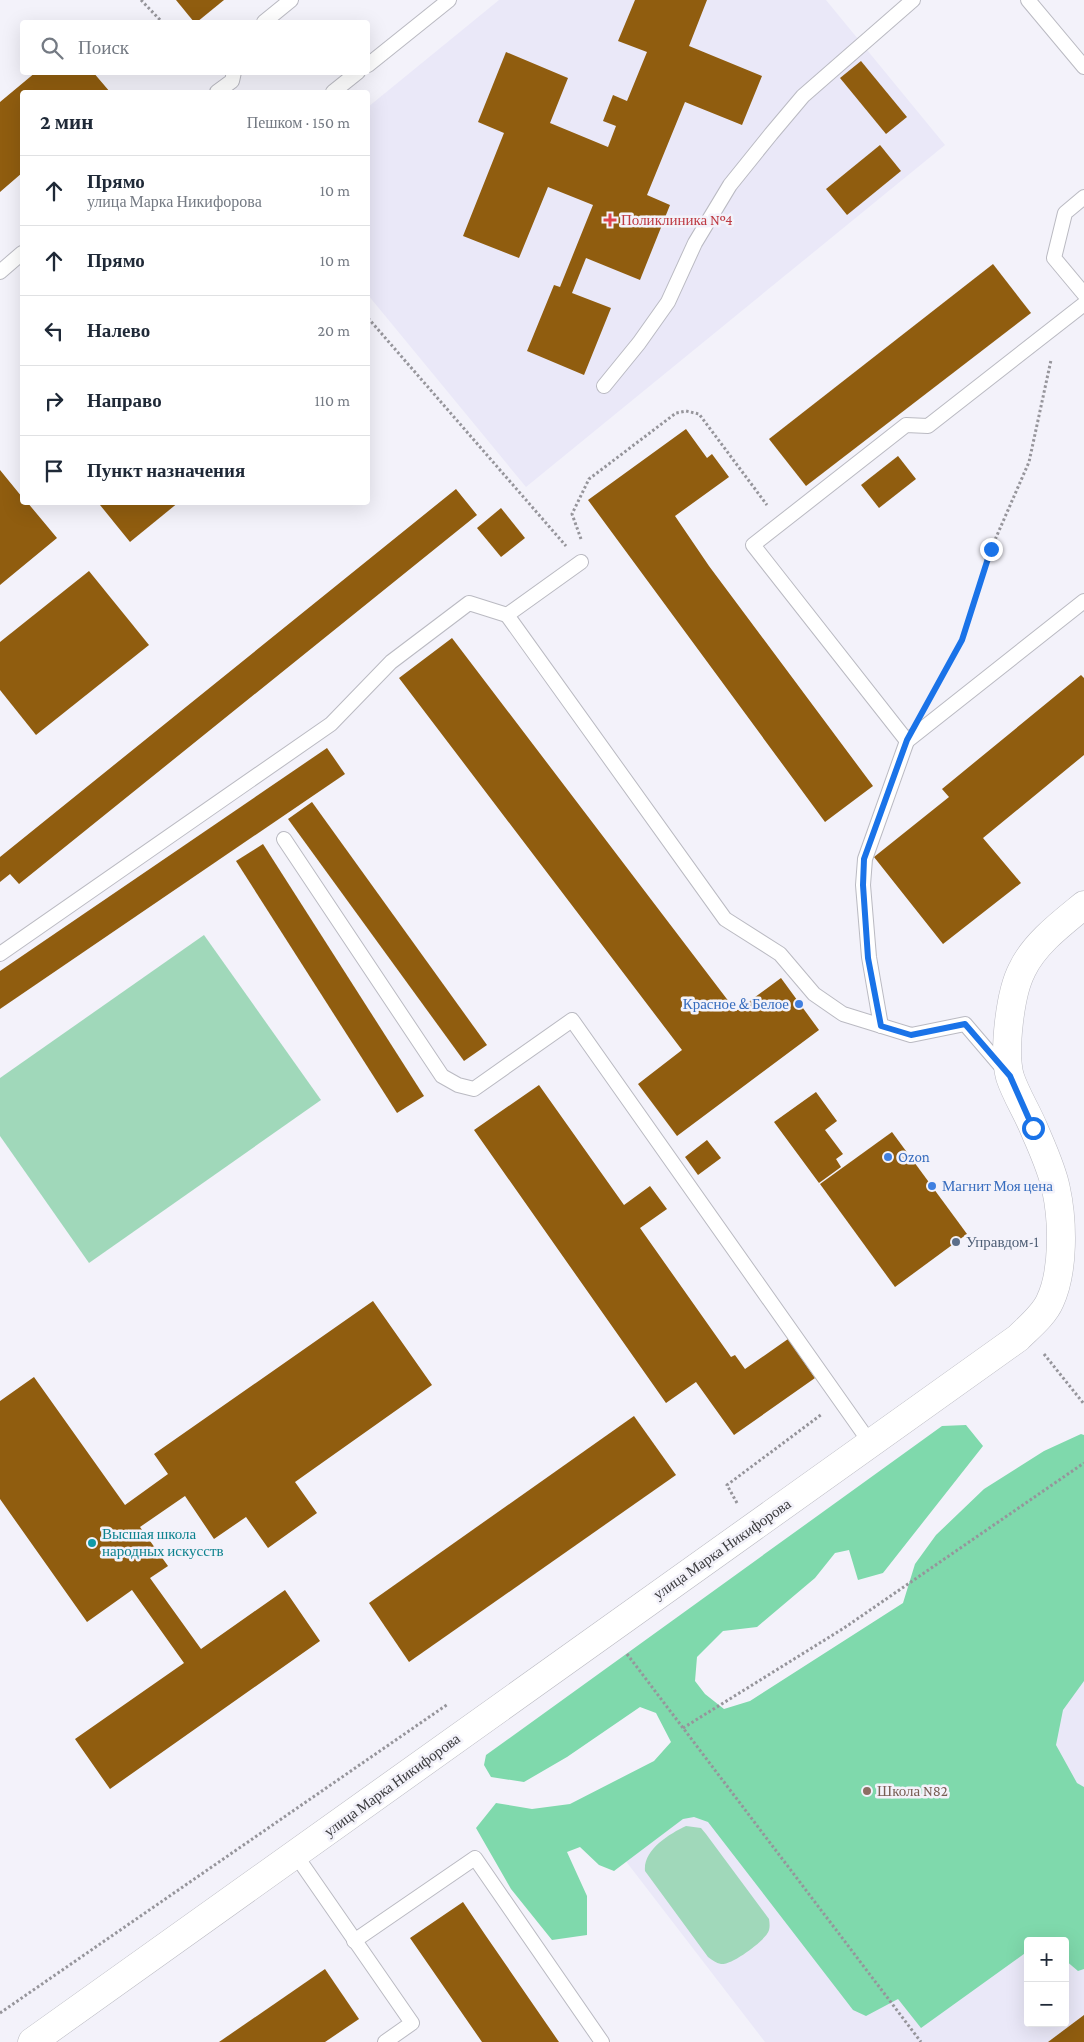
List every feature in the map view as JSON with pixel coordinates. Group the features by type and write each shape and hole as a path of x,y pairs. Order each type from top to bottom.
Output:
{"street":[{"name":"улица Марка Никифорова","path":"32,2042 871,1444 1018,1338 1025,1331 1050,1302 1058,1272 1061,1232 1056,1188 1033,1128 1010,1076 1007,1036 1014,989 1022,969 1034,951 1084,905"}],"lane":[{"path":"266,20 291,0"},
{"path":"370,63 449,0"},
{"path":"604,386 639,343 668,302 695,243 730,185 803,96 913,0"},
{"path":"1028,0 1084,67"},
{"path":"336,90 354,75"},
{"path":"221,90 235,82"},
{"path":"1084,197 1064,213 1054,258 1084,294"},
{"path":"0,272 20,255"},
{"path":"907,740 753,545 906,425 928,426 1084,304"},
{"path":"507,615 581,562"},
{"path":"881,1026 868,958 863,885 864,859 907,740 1084,602"},
{"path":"0,954 331,724 391,662 470,603 507,615 725,919 780,954 814,994 843,1014 911,1035 965,1024 1010,1076"},
{"path":"284,839 442,1076 458,1085 474,1089 572,1020 871,1444"},
{"path":"295,1854 412,2024 385,2042"},
{"path":"354,1941 475,1858 602,2042"}],"path":[{"path":"141,0 160,20"},
{"path":"370,320 581,562 584,556 583,542 572,514 589,479 676,413 686,411 699,414 781,524"},
{"path":"933,691 962,640 991,549 1029,462 1059,323"},
{"path":"1025,1331 1084,1404"},
{"path":"732,1509 738,1505 727,1485 840,1400"},
{"path":"683,1728 844,1628 1084,1463"},
{"path":"608,1630 921,2042"},
{"path":"0,2013 451,1703"}],"shaded area":[{"name":"Поликлиника №4","path":"499,0 826,0 945,145 526,487 370,297 370,105"},
{"name":"Школа N82","path":"1084,1506 1084,2042 765,2042 598,1825"}],"green space":[{"path":"204,935 321,1100 89,1263 0,1136 0,1078"},
{"name":"Школа N82","path":"966,1425 983,1446 883,1573 858,1580 849,1550 835,1553 815,1578 757,1627 723,1631 697,1657 695,1681 705,1694 724,1709 750,1701 903,1603 915,1564 936,1535 984,1489 1044,1451 1081,1434 1084,1435 1084,1681 1063,1710 1056,1745 1077,1783 1084,1787 1084,1969 1078,1971 1069,1963 1069,1937 1024,1937 1024,1954 921,2028 898,1999 866,2016 853,2010 708,1822 694,1817 683,1819 614,1871 599,1865 580,1847 567,1852 587,1896 587,1935 552,1940 511,1889 476,1828 496,1803 532,1809 570,1804 654,1761 671,1742 656,1713 640,1707 567,1757 524,1782 491,1777 484,1765 486,1755 942,1426"},
{"path":"686,1826 701,1828 769,1919 769,1929 764,1938 746,1953 726,1963 719,1964 708,1957 645,1871 645,1863 648,1856 658,1844 672,1833"}],"building":[{"path":"176,0 224,0 199,20 192,20"},
{"path":"635,0 707,0 689,46 762,76 742,125 685,102 647,195 670,205 640,280 586,258 572,293 611,308 584,375 527,351 554,285 560,287 593,205 548,187 519,258 463,236 504,133 478,122 506,52 568,78 550,123 608,147 616,126 603,121 613,95 627,101 647,52 618,41"},
{"path":"861,61 907,117 886,134 840,78"},
{"path":"32,75 96,75 108,90 20,90 20,175 0,192 0,102"},
{"path":"880,145 901,171 847,215 826,189"},
{"path":"993,264 1031,313 806,486 769,439"},
{"path":"686,429 707,458 712,454 729,477 675,516 709,566 873,786 825,822 588,500"},
{"path":"898,456 916,479 879,508 861,485"},
{"path":"0,470 20,495 20,505 30,505 57,538 0,585"},
{"path":"456,489 477,515 19,884 10,874 0,882 0,857"},
{"path":"100,505 175,505 130,542"},
{"path":"501,508 525,538 501,557 477,528"},
{"path":"89,571 149,645 36,735 0,690 0,642"},
{"path":"452,638 736,1011 781,978 819,1030 677,1136 638,1084 682,1050 399,678"},
{"path":"1081,675 1084,678 1084,755 983,838 1021,883 943,944 874,857 949,797 942,789"},
{"path":"327,748 345,774 0,1009 0,971"},
{"path":"312,802 487,1045 464,1061 288,819"},
{"path":"263,844 424,1096 397,1113 236,861"},
{"path":"539,1085 624,1205 650,1186 667,1209 640,1228 731,1357 735,1355 745,1369 788,1339 815,1378 734,1435 696,1382 666,1403 474,1130"},
{"path":"816,1092 837,1121 825,1130 843,1154 836,1159 841,1167 819,1183 774,1122"},
{"path":"892,1132 967,1234 895,1287 820,1184"},
{"path":"707,1140 721,1158 698,1175 685,1157"},
{"name":"Высшая школа народных искусств","path":"373,1301 432,1385 295,1482 317,1513 268,1548 246,1517 214,1539 185,1496 140,1527 168,1566 150,1578 201,1649 285,1590 320,1641 110,1789 75,1739 184,1663 132,1590 87,1622 0,1499 0,1401 34,1377 125,1505 168,1474 154,1454"},
{"path":"634,1416 676,1475 409,1662 369,1603"},
{"path":"463,1902 559,2042 482,2042 410,1938"},
{"path":"325,1969 359,2019 325,2042 219,2042"},
{"path":"1084,2015 1084,2042 1048,2042 1069,2027"}],"place":[{"name":"Поликлиника №4","path":"610,220"},
{"name":"Красное & Белое","path":"799,1004"},
{"name":"Ozon","path":"888,1157"},
{"name":"Магнит Моя цена","path":"932,1186"},
{"name":"Управдом-1","path":"956,1242"},
{"name":"Высшая школа народных искусств","path":"92,1543"},
{"name":"Школа N82","path":"867,1791"}],"route":[{"path":"991,549 972,615 962,640 907,740 864,859 863,885 868,958 881,1026 911,1035 965,1024 1010,1076 1033,1128"}]}
